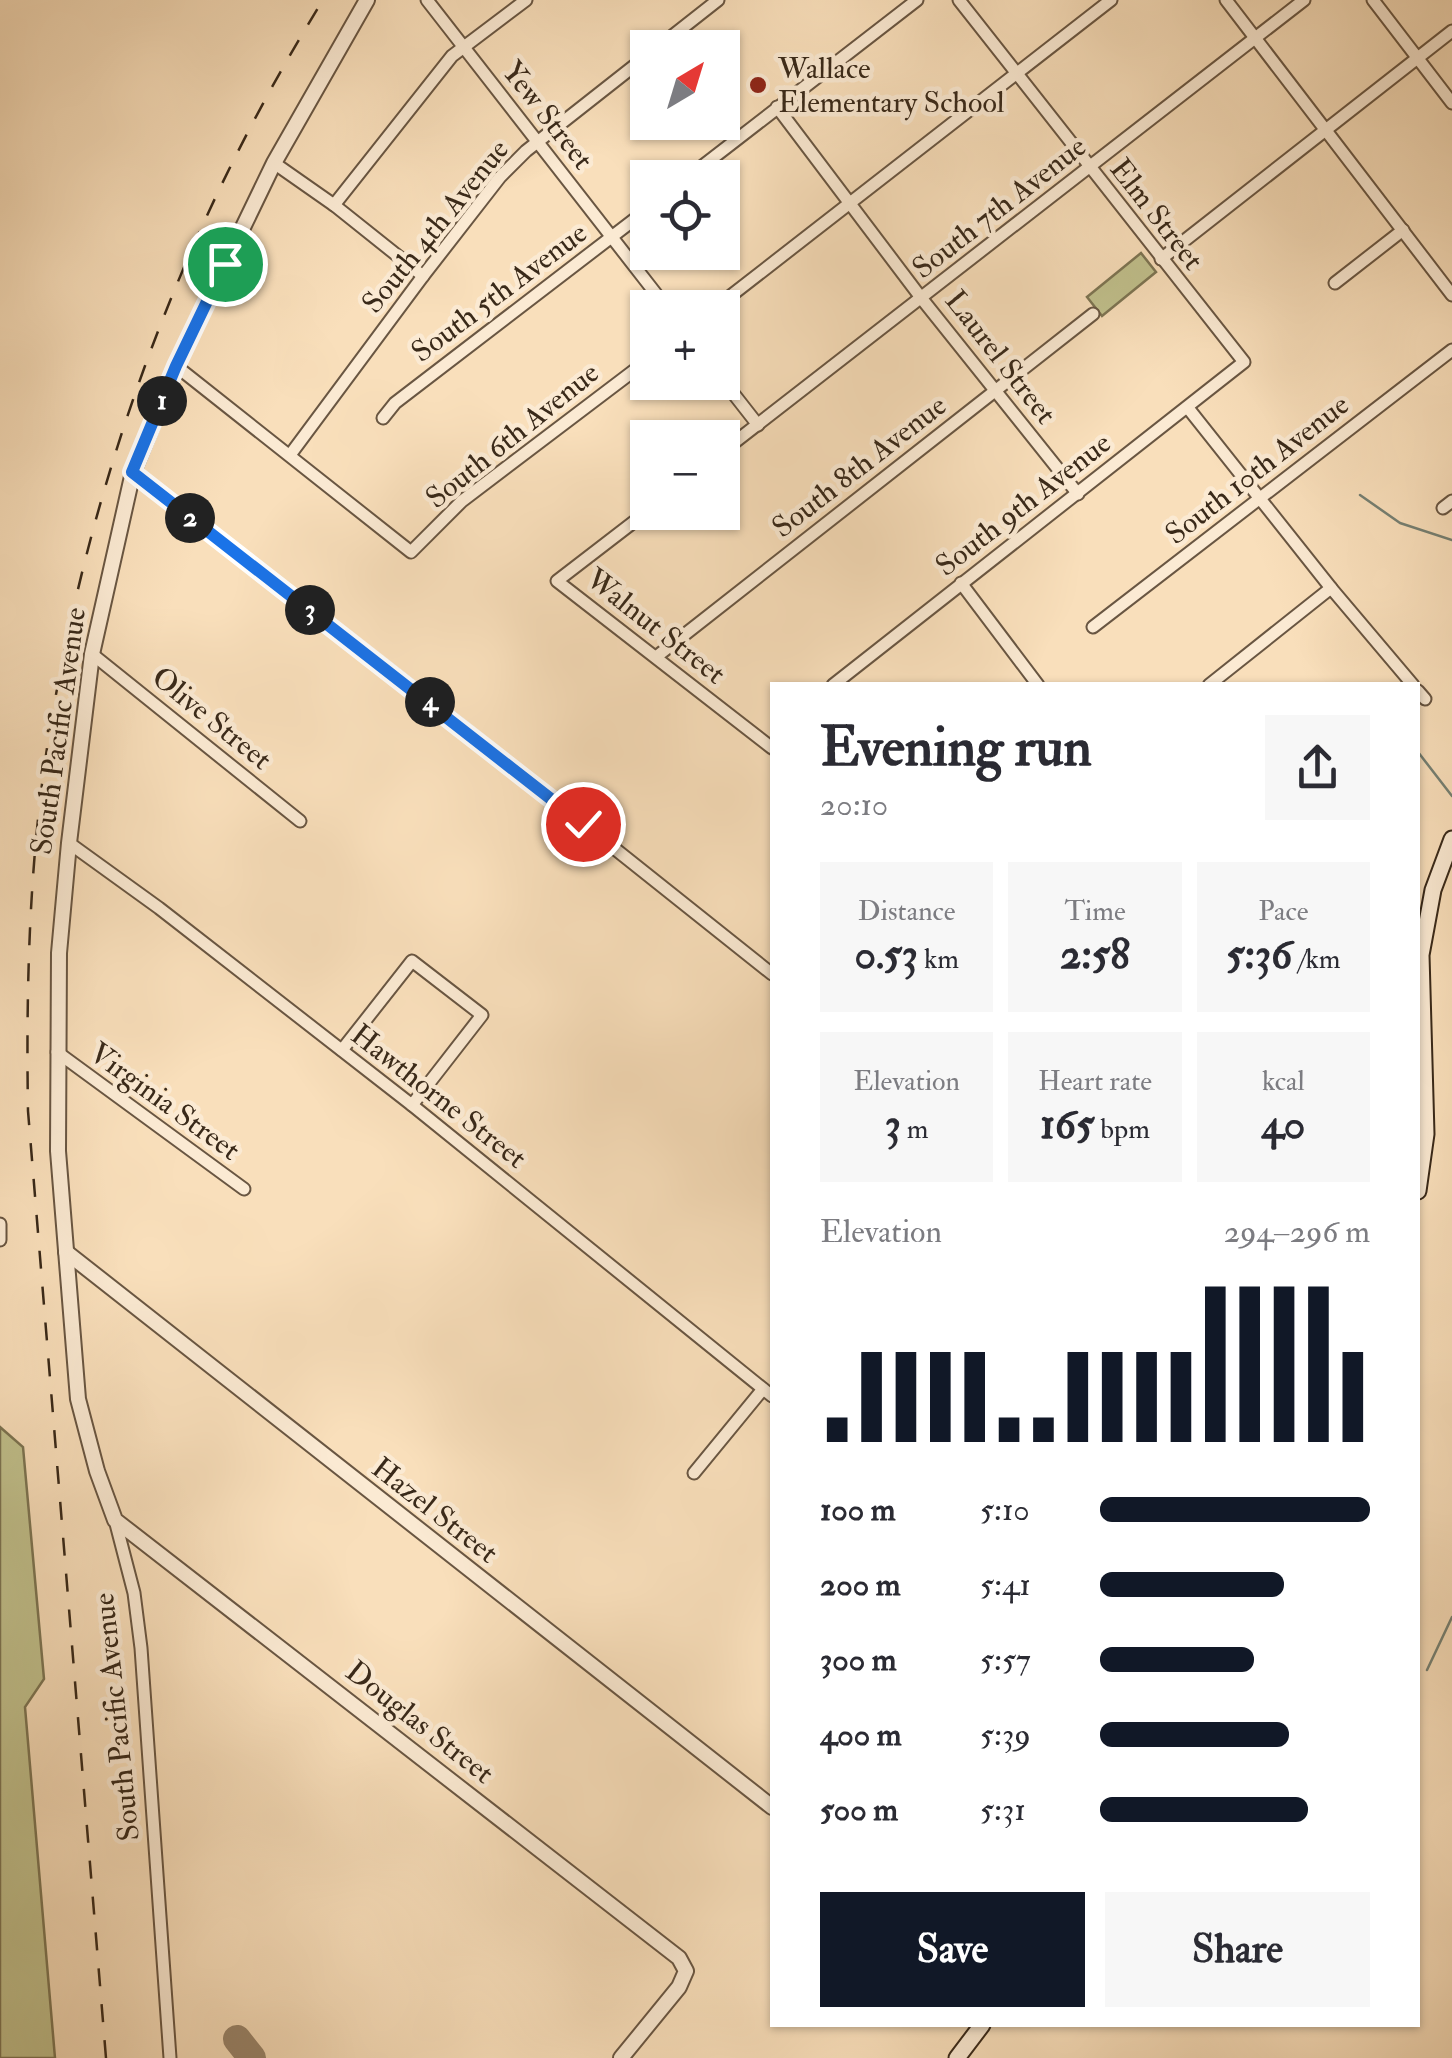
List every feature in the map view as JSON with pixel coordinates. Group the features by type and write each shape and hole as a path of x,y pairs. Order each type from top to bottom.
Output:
{"main road":[{"path":"1420,1177 1426,1134 1421,954 1432,890 1452,839"},
{"path":"957,2058 980,2027"}],"street":[{"name":"South Pacific Avenue","path":"170,2058 134,1593 78,1399 58,1150 59,953 69,843 92,654 132,472 176,366 274,163 367,0"},
{"name":"Yew Street","path":"427,0 653,290"},
{"path":"334,205 452,56 526,0"},
{"path":"690,0 700,14"},
{"path":"680,30 718,0"},
{"path":"710,160 917,0"},
{"name":"Elm Street","path":"959,0 1244,362"},
{"path":"738,290 1111,0"},
{"path":"1226,0 1452,295"},
{"name":"South 7th Avenue","path":"740,438 1304,0"},
{"path":"1373,0 1452,103"},
{"path":"1160,259 1452,31"},
{"name":"South 4th Avenue","path":"290,455 500,177 630,69"},
{"name":"Laurel Street","path":"777,108 922,299 1078,494"},
{"path":"274,163 334,205 422,276"},
{"name":"South 5th Avenue","path":"383,418 395,403 630,222"},
{"path":"1335,284 1404,230"},
{"name":"South 8th Avenue","path":"656,657 1093,314"},
{"name":"South 10th Avenue","path":"1093,626 1452,350"},
{"name":"South 9th Avenue","path":"837,682 1244,362"},
{"path":"176,366 290,455"},
{"name":"South 6th Avenue","path":"290,455 411,552 462,501 630,374"},
{"path":"738,400 758,425"},
{"path":"1188,408 1410,682"},
{"path":"132,472 442,711 770,972"},
{"name":"Walnut Street","path":"630,525 557,581 770,741"},
{"path":"960,583 1031,682"},
{"path":"1212,682 1331,588"},
{"name":"Olive Street","path":"92,654 300,822"},
{"name":"Hawthorne Street","path":"69,843 342,1050 768,1392"},
{"path":"342,1050 412,961 440,982 482,1015 412,1105"},
{"name":"Virginia Street","path":"57,1052 244,1190"},
{"path":"0,1224 0,1240"},
{"name":"Hazel Street","path":"66,1252 770,1806"},
{"path":"694,1472 768,1392"},
{"name":"Douglas Street","path":"114,1520 678,1958 686,1971 680,1988 621,2058"}],"green space":[{"path":"1141,253 1156,272 1102,316 1087,297"},
{"path":"0,1427 23,1447 44,1679 25,1707 55,2058 0,2058"}],"waterway":[{"path":"1360,495 1400,523 1452,540"},
{"path":"1420,755 1452,796"},
{"path":"1427,1670 1452,1617"}],"taxiway":[{"path":"237,2039 252,2058"}],"railway":[{"path":"106,2058 28,1111 28,975 36,838 47,748 87,551 147,360 226,176 323,0"}],"place":[{"name":"Wallace Elementary School","path":"758,85"}],"route":[{"path":"225,264 176,366 132,472 583,824"}]}
